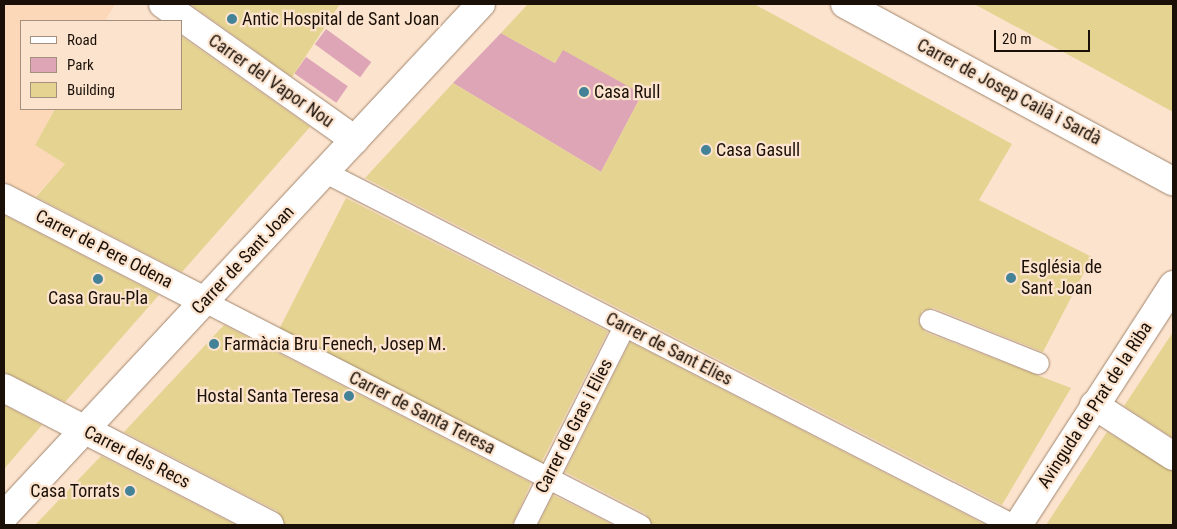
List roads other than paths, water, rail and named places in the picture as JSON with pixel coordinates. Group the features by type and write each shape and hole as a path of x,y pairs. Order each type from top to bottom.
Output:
{"street":[{"name":"Carrer del Vapor Nou","path":"163,4 355,140"},
{"name":"Carrer de Sant Joan","path":"4,516 481,4"},
{"name":"Carrer de Josep Cailà i Sardà","path":"846,4 1173,181"},
{"name":"Carrer de Sant Elies","path":"325,172 1013,525"},
{"name":"Carrer de Pere Odena","path":"4,198 204,301"},
{"name":"Avinguda de Prat de la Riba","path":"1018,525 1173,285"},
{"name":"Carrer de Santa Teresa","path":"204,301 640,525"},
{"path":"930,320 1038,363"},
{"name":"Carrer de Gras i Elies","path":"524,525 624,326"},
{"name":"Carrer dels Recs","path":"4,388 270,525"},
{"path":"1094,405 1173,456"}],"place":[{"name":"Antic Hospital de Sant Joan","path":"232,19"},
{"name":"Casa Rull","path":"584,92"},
{"name":"Casa Gasull","path":"706,150"},
{"name":"Església de Sant Joan","path":"1011,278"},
{"name":"Casa Grau-Pla","path":"98,279"},
{"name":"Farmàcia Bru Fenech, Josep M.","path":"214,344"},
{"name":"Hostal Santa Teresa","path":"349,396"},
{"name":"Casa Torrats","path":"130,491"}]}
